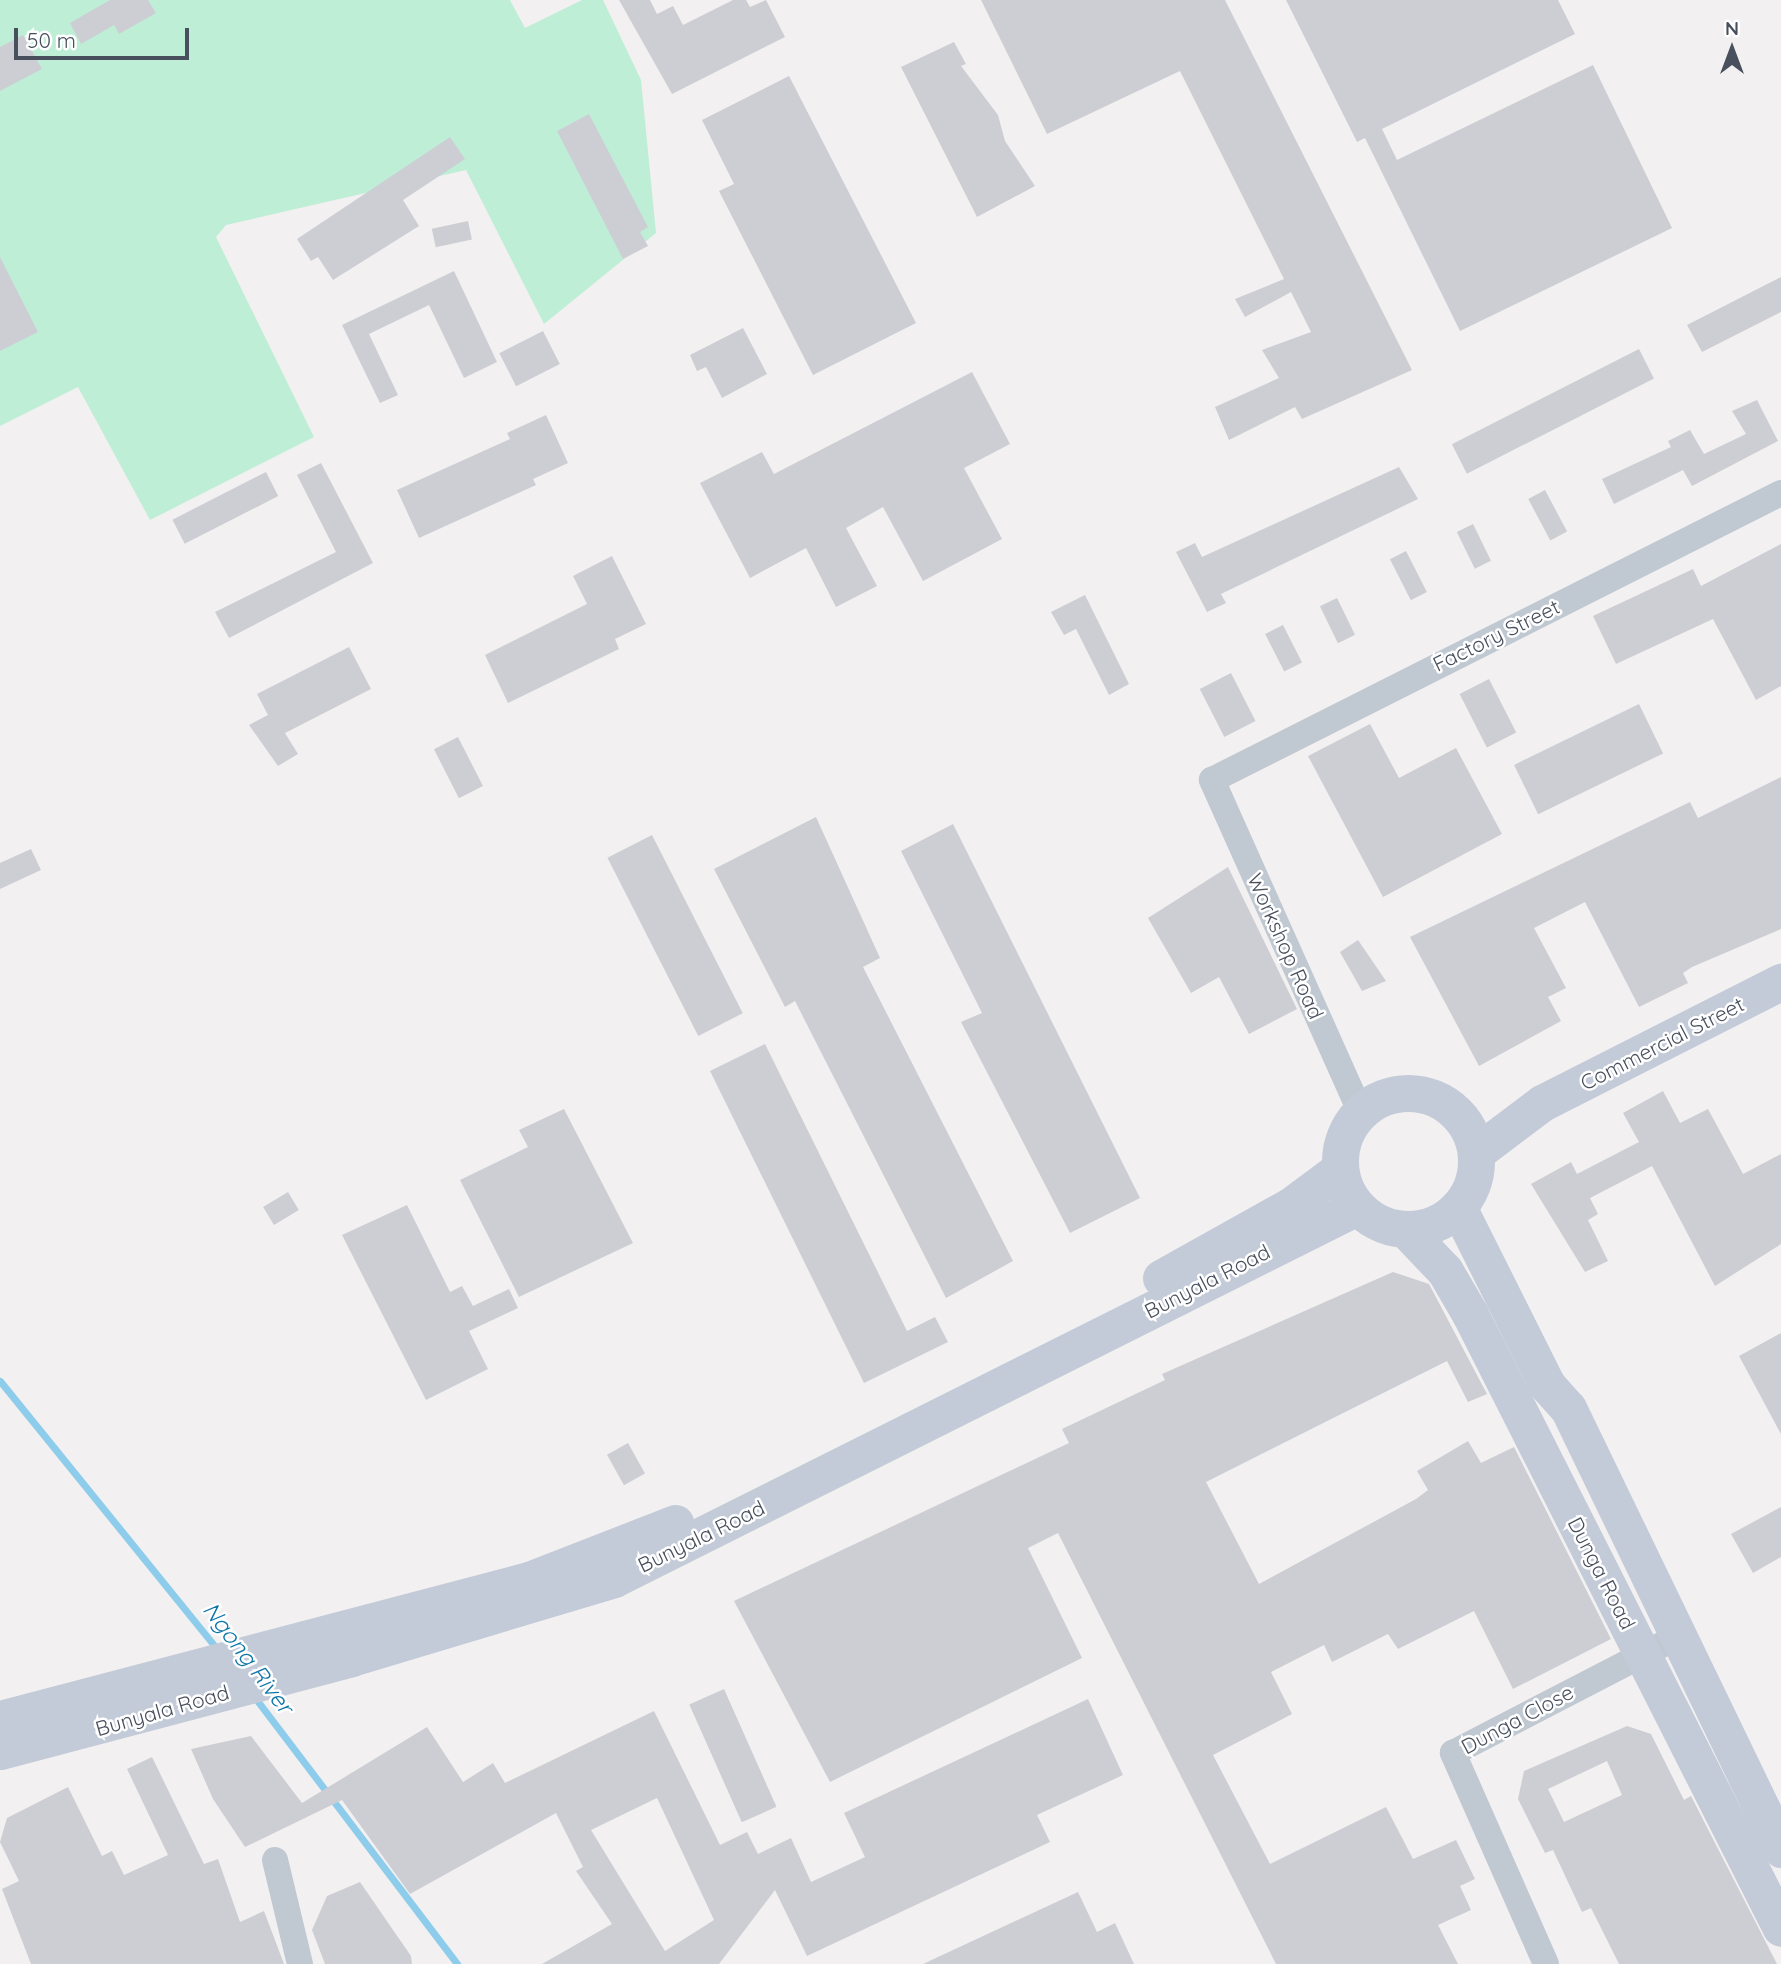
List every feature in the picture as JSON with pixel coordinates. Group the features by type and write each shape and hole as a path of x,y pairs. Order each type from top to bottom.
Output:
{"main road":[{"name":"Commercial Street","path":"1476,1152 1542,1103 1781,982"},
{"path":"1408,1092 1434,1097 1456,1111 1476,1152 1470,1191 1458,1207 1434,1224 1405,1229 1379,1223 1357,1207 1340,1170 1347,1128 1360,1111 1382,1097 1408,1092"},
{"name":"Commercial Street","path":"1456,1111 1542,1103"},
{"name":"Bunyala Road","path":"0,1718 415,1612 602,1554 1135,1293 1290,1206 1340,1170"},
{"name":"Bunyala Road","path":"0,1751 351,1658 614,1579 1357,1207"},
{"name":"Dunga Road","path":"1458,1207 1547,1385 1568,1408 1659,1646 1781,1928"},
{"name":"Dunga Road","path":"1405,1229 1445,1271 1659,1646 1781,1849"}],"street":[{"name":"Factory Street","path":"1212,780 1781,493"},
{"name":"Workshop Road","path":"1212,780 1360,1111"},
{"name":"Dunga Close","path":"1546,1964 1453,1752 1659,1646"},
{"path":"275,1860 300,1964"}],"green space":[{"path":"0,0 510,0 525,28 582,0 603,0 641,80 656,233 544,324 466,170 226,225 216,237 314,437 150,520 78,387 0,426"}],"building":[{"path":"110,0 148,0 156,13 119,34 114,25 81,44 70,23"},
{"path":"619,0 650,0 657,14 673,6 683,25 733,0 746,0 750,7 766,0 785,37 672,94"},
{"path":"981,0 1225,0 1412,370 1302,419 1295,407 1229,440 1215,407 1279,378 1262,350 1311,332 1291,292 1245,317 1235,299 1284,279 1180,71 1047,134"},
{"path":"1286,0 1558,0 1575,34 1382,129 1397,160 1593,65 1672,228 1460,331 1365,138 1357,142"},
{"path":"23,35 42,69 0,91 0,47"},
{"path":"954,42 966,64 961,66 998,115 1005,141 1035,186 977,217 901,67"},
{"path":"789,76 916,323 813,375 719,191 734,184 702,120"},
{"path":"589,114 648,227 640,232 648,246 623,259 557,131"},
{"path":"450,137 465,159 403,200 419,226 333,280 318,257 311,261 297,239"},
{"path":"468,221 472,240 436,247 432,229"},
{"path":"0,257 38,332 0,351"},
{"path":"454,271 497,362 464,378 429,305 369,334 398,395 380,403 342,325"},
{"path":"1781,277 1781,312 1702,352 1687,325"},
{"path":"743,328 767,374 722,398 706,367 697,371 690,355"},
{"path":"543,331 560,364 516,386 499,353"},
{"path":"1639,349 1654,378 1467,474 1452,444"},
{"path":"972,372 1010,444 964,468 1002,539 923,581 883,507 846,528 877,586 836,607 806,548 750,578 700,483 762,452 774,474"},
{"path":"1757,400 1778,441 1692,486 1683,470 1614,504 1602,479 1671,447 1668,441 1690,430 1704,454 1746,434 1732,411"},
{"path":"546,415 568,463 533,479 536,485 419,538 397,490 510,439 507,433"},
{"path":"321,463 373,563 229,638 215,612 336,552 297,475"},
{"path":"1399,467 1418,499 1221,594 1226,603 1207,612 1176,552 1195,543 1202,557"},
{"path":"266,472 278,496 185,544 172,520"},
{"path":"1545,490 1567,531 1550,540 1528,499"},
{"path":"1473,524 1491,561 1475,569 1457,532"},
{"path":"1781,544 1781,686 1756,700 1713,619 1616,664 1593,616 1693,569 1701,586"},
{"path":"1406,551 1427,592 1411,600 1390,559"},
{"path":"612,556 646,624 615,639 619,649 508,703 485,655 587,604 573,576"},
{"path":"1085,595 1129,684 1109,695 1076,629 1064,635 1051,612"},
{"path":"1337,598 1355,635 1338,643 1320,606"},
{"path":"1283,625 1302,662 1284,672 1265,634"},
{"path":"349,647 371,689 285,733 298,754 278,766 249,725 268,715 257,694"},
{"path":"1231,673 1256,721 1224,737 1200,689"},
{"path":"1489,679 1516,732 1487,747 1460,694"},
{"path":"1639,704 1663,753 1538,814 1514,765"},
{"path":"1370,724 1399,778 1456,748 1502,834 1383,897 1308,756"},
{"path":"458,737 483,786 459,798 434,749"},
{"path":"1781,777 1781,929 1692,967 1683,973 1688,983 1639,1007 1585,902 1534,928 1566,988 1548,997 1561,1021 1479,1066 1410,937 1690,802 1698,818"},
{"path":"816,817 880,958 863,967 1013,1261 946,1298 795,1001 785,1007 714,869"},
{"path":"953,824 1140,1198 1070,1233 961,1022 982,1013 901,851"},
{"path":"652,835 743,1013 698,1036 607,858"},
{"path":"31,849 41,870 0,889 0,863"},
{"path":"1228,867 1297,1009 1249,1034 1219,977 1191,993 1148,918"},
{"path":"1358,940 1386,981 1362,991 1340,952"},
{"path":"765,1044 907,1331 935,1317 948,1342 864,1383 710,1071"},
{"path":"1663,1091 1680,1123 1708,1109 1743,1174 1781,1154 1781,1244 1715,1286 1652,1166 1590,1198 1598,1214 1588,1220 1608,1261 1585,1272 1531,1184 1571,1162 1577,1174 1639,1142 1623,1113"},
{"path":"564,1109 633,1243 519,1297 460,1180 528,1147 519,1130"},
{"path":"288,1192 299,1210 274,1225 263,1207"},
{"path":"407,1205 450,1292 462,1286 473,1306 509,1289 518,1308 469,1331 488,1369 426,1400 342,1235"},
{"path":"1393,1272 1429,1284 1487,1394 1468,1402 1447,1361 1206,1482 1259,1584 1416,1499 1428,1490 1417,1471 1468,1441 1481,1463 1514,1447 1611,1639 1513,1689 1474,1611 1398,1649 1388,1634 1332,1662 1324,1645 1271,1672 1292,1714 1213,1755 1270,1864 1386,1807 1413,1859 1456,1840 1475,1879 1460,1886 1471,1910 1438,1925 1458,1964 1276,1964 1058,1533 1028,1548 1082,1658 830,1782 734,1601 1069,1443 1062,1429 1165,1380 1162,1374"},
{"path":"1781,1333 1781,1434 1739,1356"},
{"path":"628,1443 645,1474 624,1485 607,1455"},
{"path":"1781,1507 1781,1557 1753,1573 1731,1534"},
{"path":"724,1689 776,1807 742,1822 689,1704"},
{"path":"1088,1699 1123,1775 1037,1815 1050,1842 807,1956 775,1890 719,1964 542,1964 612,1924 576,1871 583,1867 556,1813 410,1894 342,1800 245,1847 213,1799 191,1749 251,1736 302,1803 427,1727 463,1782 493,1763 505,1783 654,1711 720,1845 747,1832 758,1854 791,1838 811,1882 865,1857 844,1813","holes":["657,1798 714,1920 665,1951 591,1830"]},
{"path":"1627,1726 1651,1734 1684,1800 1691,1796 1777,1964 1619,1964 1591,1908 1582,1912 1553,1850 1545,1853 1518,1799 1524,1771","holes":["1607,1761 1622,1795 1564,1822 1548,1789"]},
{"path":"152,1757 204,1864 218,1859 240,1922 264,1911 284,1964 31,1964 2,1889 19,1881 0,1842 7,1818 68,1787 102,1856 112,1851 124,1875 168,1855 127,1769"},
{"path":"360,1882 411,1956 412,1964 325,1964 312,1930 327,1896"},
{"path":"1078,1892 1097,1932 1115,1923 1134,1964 923,1964"}],"waterway":[{"name":"Ngong River","path":"0,1381 218,1650"},
{"name":"Ngong River","path":"253,1695 457,1964"}]}
